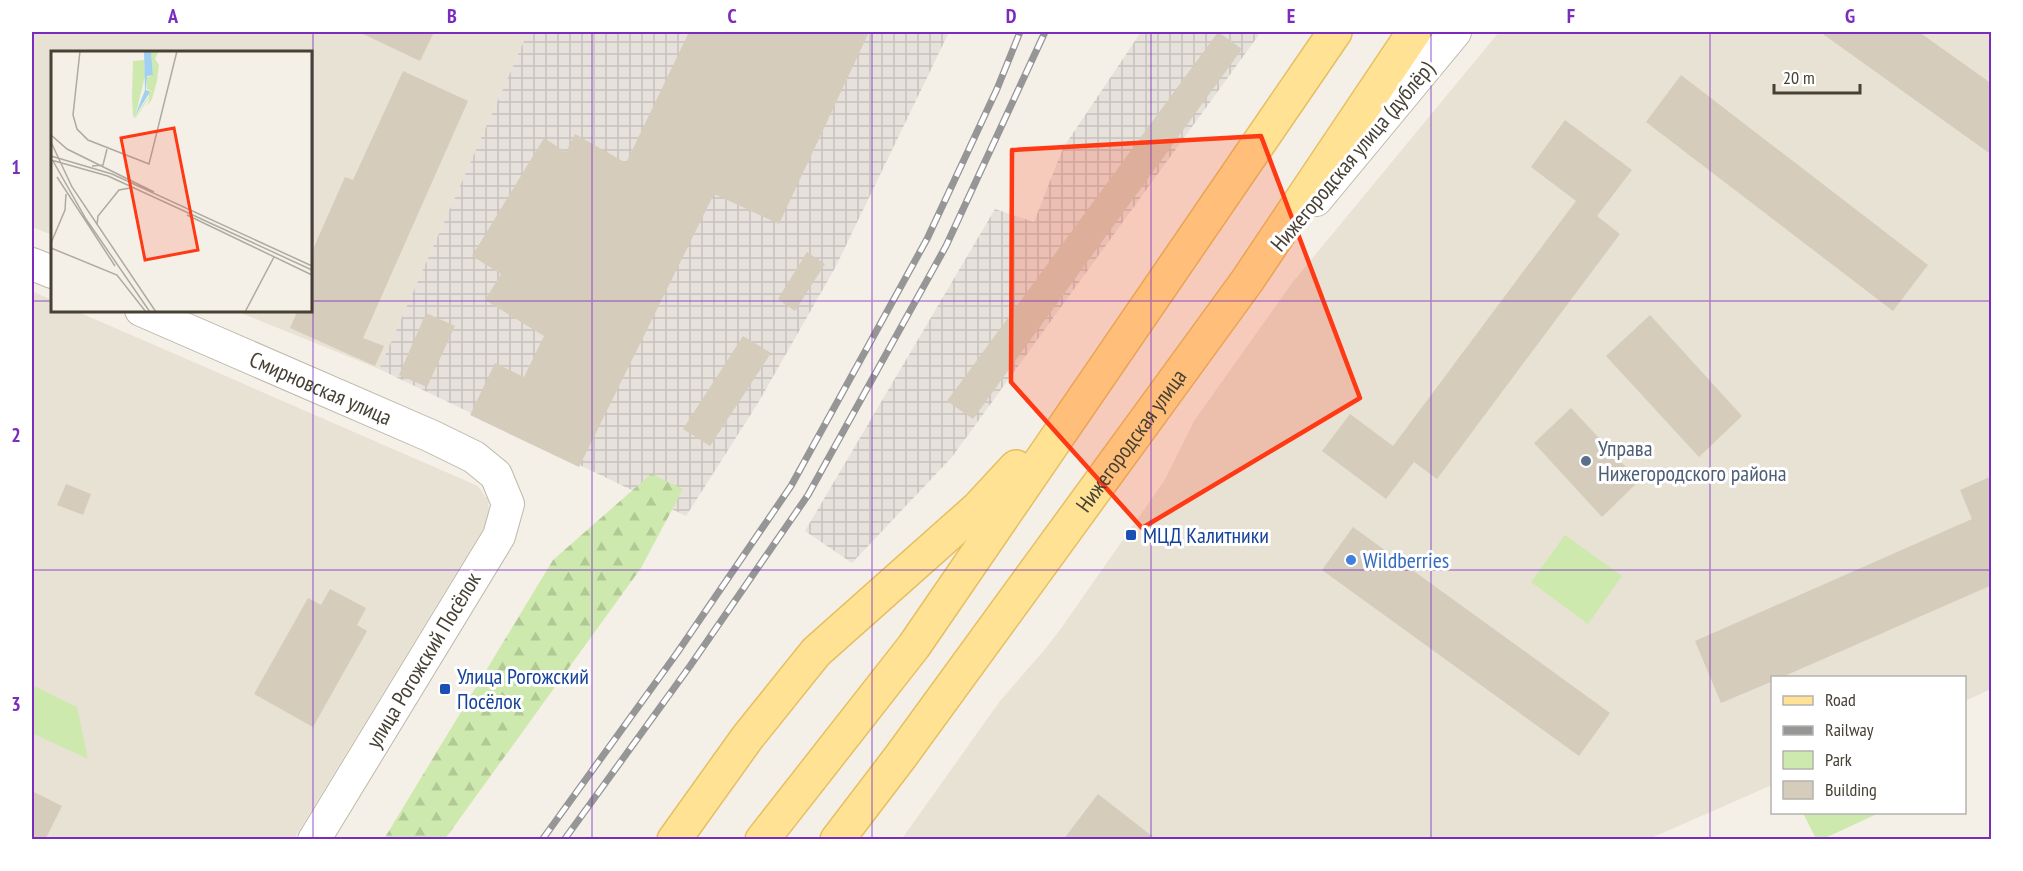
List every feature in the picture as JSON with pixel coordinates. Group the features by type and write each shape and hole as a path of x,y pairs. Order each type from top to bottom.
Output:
{"main road":[{"path":"762,840 914,646 1335,32"},
{"name":"Нижегородская улица","path":"837,840 901,756 1247,281 1414,32"},
{"path":"674,840 747,738 816,652 978,508 1099,377"},
{"path":"856,840 901,756"}],"street":[{"name":"Нижегородская улица (дублёр)","path":"1247,281 1455,32"},
{"path":"32,264 51,273"},
{"name":"Смирновская улица","path":"146,312 431,436 474,457 496,475"},
{"name":"улица Рогожский Посёлок","path":"314,840 499,536 508,504 496,475"}],"highlighted area":[{"path":"1261,136 1360,398 1142,528 1011,382 1012,150"}],"shaded area":[{"path":"32,32 528,32 379,369 238,312 312,312 312,51 51,51 51,235 32,227"},
{"path":"528,32 949,32 835,268 758,403 686,516 379,369"},
{"path":"1141,32 1261,32 952,457 852,563 805,531 995,209 1034,222 1063,148"},
{"path":"1499,32 1991,32 1991,689 1966,701 1966,676 1771,676 1771,785 1649,839 901,840 1000,701 1062,627 1164,481 1194,421 1292,283"},
{"path":"32,291 51,300 51,312 78,312 478,486 488,500 489,512 485,526 294,839 32,839"}],"green space":[{"path":"651,474 683,489 641,568 445,839 384,839 553,560"},
{"path":"1565,535 1622,576 1588,624 1531,582"},
{"path":"32,685 77,707 88,759 32,733"},
{"path":"1804,814 1877,814 1821,840 1816,839"}],"building":[{"path":"359,32 434,32 420,61"},
{"path":"689,32 869,32 779,224 714,194 579,467 470,415 495,363 524,377 544,336 485,300 501,274 472,256 544,138 566,152 575,134 626,163"},
{"path":"1218,32 1242,49 973,419 947,401"},
{"path":"1820,32 1919,32 1992,84 1992,155"},
{"path":"403,71 468,101 363,338 384,346 375,366 290,328 297,312 312,312 312,251 345,177 353,180"},
{"path":"1681,75 1928,265 1893,311 1646,122"},
{"path":"1565,120 1632,170 1597,216 1620,234 1437,479 1414,462 1386,499 1322,451 1350,414 1393,446 1576,201 1531,167"},
{"path":"807,252 825,264 795,311 778,299"},
{"path":"426,313 455,326 427,387 399,375"},
{"path":"1650,315 1742,416 1699,457 1606,356"},
{"path":"743,336 771,353 710,446 683,429"},
{"path":"1571,408 1639,481 1602,517 1534,443"},
{"path":"1992,476 1992,585 1785,676 1771,676 1771,682 1721,703 1695,641 1972,519 1960,490"},
{"path":"66,484 91,494 83,515 57,505"},
{"path":"1353,527 1610,713 1579,756 1322,570"},
{"path":"330,589 366,608 357,625 367,631 313,727 254,694 308,598 321,605"},
{"path":"32,791 62,806 45,840 32,840"},
{"path":"1098,794 1157,840 1063,840"}],"railway":[{"path":"542,840 677,653 791,486 927,239 997,89 1020,32"},
{"path":"564,840 690,666 808,495 946,246 1045,32"}],"place":[{"name":"Управа Нижегородского района","path":"1586,461"},
{"name":"МЦД Калитники","path":"1131,535"},
{"name":"Wildberries","path":"1351,560"},
{"name":"Улица Рогожский Посёлок","path":"445,689"}]}
